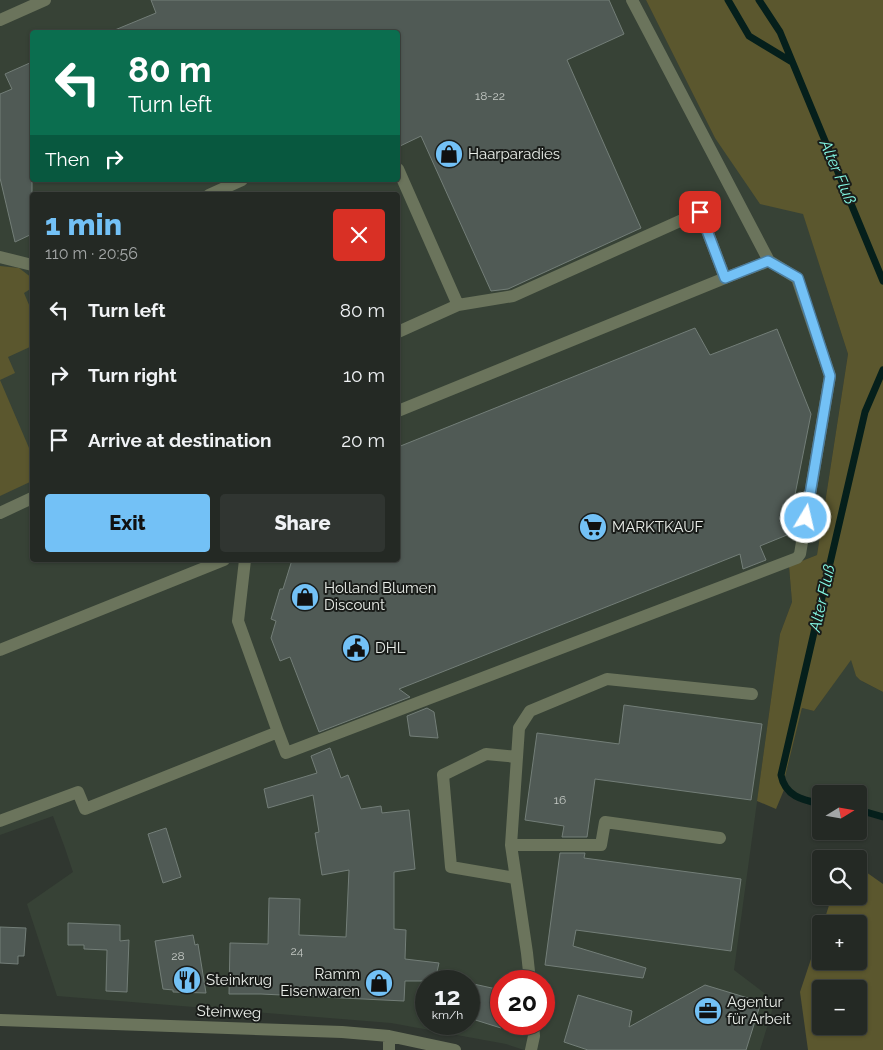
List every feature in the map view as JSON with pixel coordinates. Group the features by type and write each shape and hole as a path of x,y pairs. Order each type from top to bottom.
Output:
{"street":[{"path":"0,20 44,0"},
{"path":"245,562 238,620 286,753 797,558 800,554 830,376 798,278 768,261 632,0"},
{"path":"400,173 458,305"},
{"path":"216,192 238,182"},
{"path":"400,331 458,305 513,296 700,212 725,278"},
{"path":"0,257 30,264"},
{"path":"400,410 768,261"},
{"path":"0,513 30,499"},
{"path":"0,650 219,562"},
{"path":"529,970 512,845 518,728 530,711 607,679 752,694"},
{"path":"0,821 78,792 85,809 278,732"},
{"path":"515,878 451,867 443,775 486,754 517,756"},
{"path":"512,845 601,845 605,822 720,838"},
{"name":"Steinweg","path":"0,1020 333,1032 390,1036 455,1050"},
{"path":"530,1050 534,1035"},
{"path":"390,1036 390,1050"}],"shaded area":[{"path":"0,0 646,0 715,138 803,213 848,354 817,555 789,566 792,602 780,634 734,970 775,1001 760,1050 524,1050 506,1044 457,1035 480,1035 480,970 415,970 415,1027 391,1023 57,996 27,904 73,872 53,816 0,835"},
{"path":"646,0 883,0 883,692 856,676 851,660 814,711 802,708 785,777 786,785 776,809 757,801 780,634 792,602 789,566 817,555 848,354 803,214 760,204 715,138"},
{"path":"0,266 19,268 30,276 30,289 24,293 30,307 30,347 8,357 15,373 0,380"},
{"path":"0,380 30,450 30,482 0,496"},
{"path":"851,659 856,676 883,692 883,814 868,810 868,785 812,785 812,798 795,793 786,785 785,777 802,708 814,711"},
{"path":"867,873 883,884 883,1050 808,1050 800,992 812,956 812,970 867,970 867,915 826,915 829,905 867,905"}],"building":[{"path":"151,0 609,0 624,34 567,60 641,228 508,289 491,291 421,136 400,146 400,30 115,30 156,13"},
{"path":"30,63 30,182 32,182 32,192 30,192 30,235 15,242 0,178 0,94 12,89 5,74"},
{"name":"MARKTKAUF","path":"695,328 710,355 777,329 811,414 787,535 760,546 766,560 743,569 740,554 399,689 410,697 319,732 290,657 280,661 271,638 276,621 271,619 280,589 283,589 291,562 400,562 400,446"},
{"path":"624,705 762,724 751,800 595,779 587,837 562,837 564,826 525,820 537,733 619,744"},
{"path":"427,708 434,712 438,738 410,736 407,716"},
{"path":"330,748 341,778 348,775 361,809 381,806 382,813 409,810 415,869 394,872 394,929 406,930 405,959 439,963 437,970 415,970 415,981 405,981 404,1001 229,994 230,943 268,944 269,898 300,899 299,935 346,937 349,870 322,875 315,833 319,832 313,795 268,808 264,789 317,773 311,756"},
{"path":"166,828 181,877 163,883 148,834"},
{"path":"560,853 585,853 584,858 741,879 731,951 576,930 573,946 646,968 643,978 545,965"},
{"path":"68,923 120,925 120,941 129,940 127,992 106,991 107,950 84,949 84,945 68,945"},
{"path":"0,927 26,928 24,956 18,956 18,964 0,963"},
{"path":"193,935 195,945 198,944 206,993 173,992 173,990 163,989 155,941"},
{"path":"480,985 490,988 490,1025 480,1021"},
{"name":"Agentur für Arbeit","path":"705,985 761,1002 746,1050 588,1050 564,1042 578,995 632,1011 629,1027"}],"waterway":[{"name":"Alter Fluß","path":"728,0 749,36 792,62"},
{"name":"Alter Fluß","path":"759,0 780,32 883,281"},
{"name":"Alter Fluß","path":"812,802 801,799 790,792 786,788 781,775 865,412 883,370"},
{"name":"Alter Fluß","path":"868,813 883,817"}],"place":[{"name":"Haarparadies","path":"449,154"},
{"name":"MARKTKAUF","path":"593,527"},
{"name":"Holland Blumen Discount","path":"305,597"},
{"name":"DHL","path":"356,648"},
{"name":"Steinkrug","path":"187,980"},
{"name":"Ramm Eisenwaren","path":"379,983"},
{"name":"Agentur für Arbeit","path":"708,1011"}],"route":[{"path":"700,212 725,278 768,261 798,278 830,376 806,518"}]}
